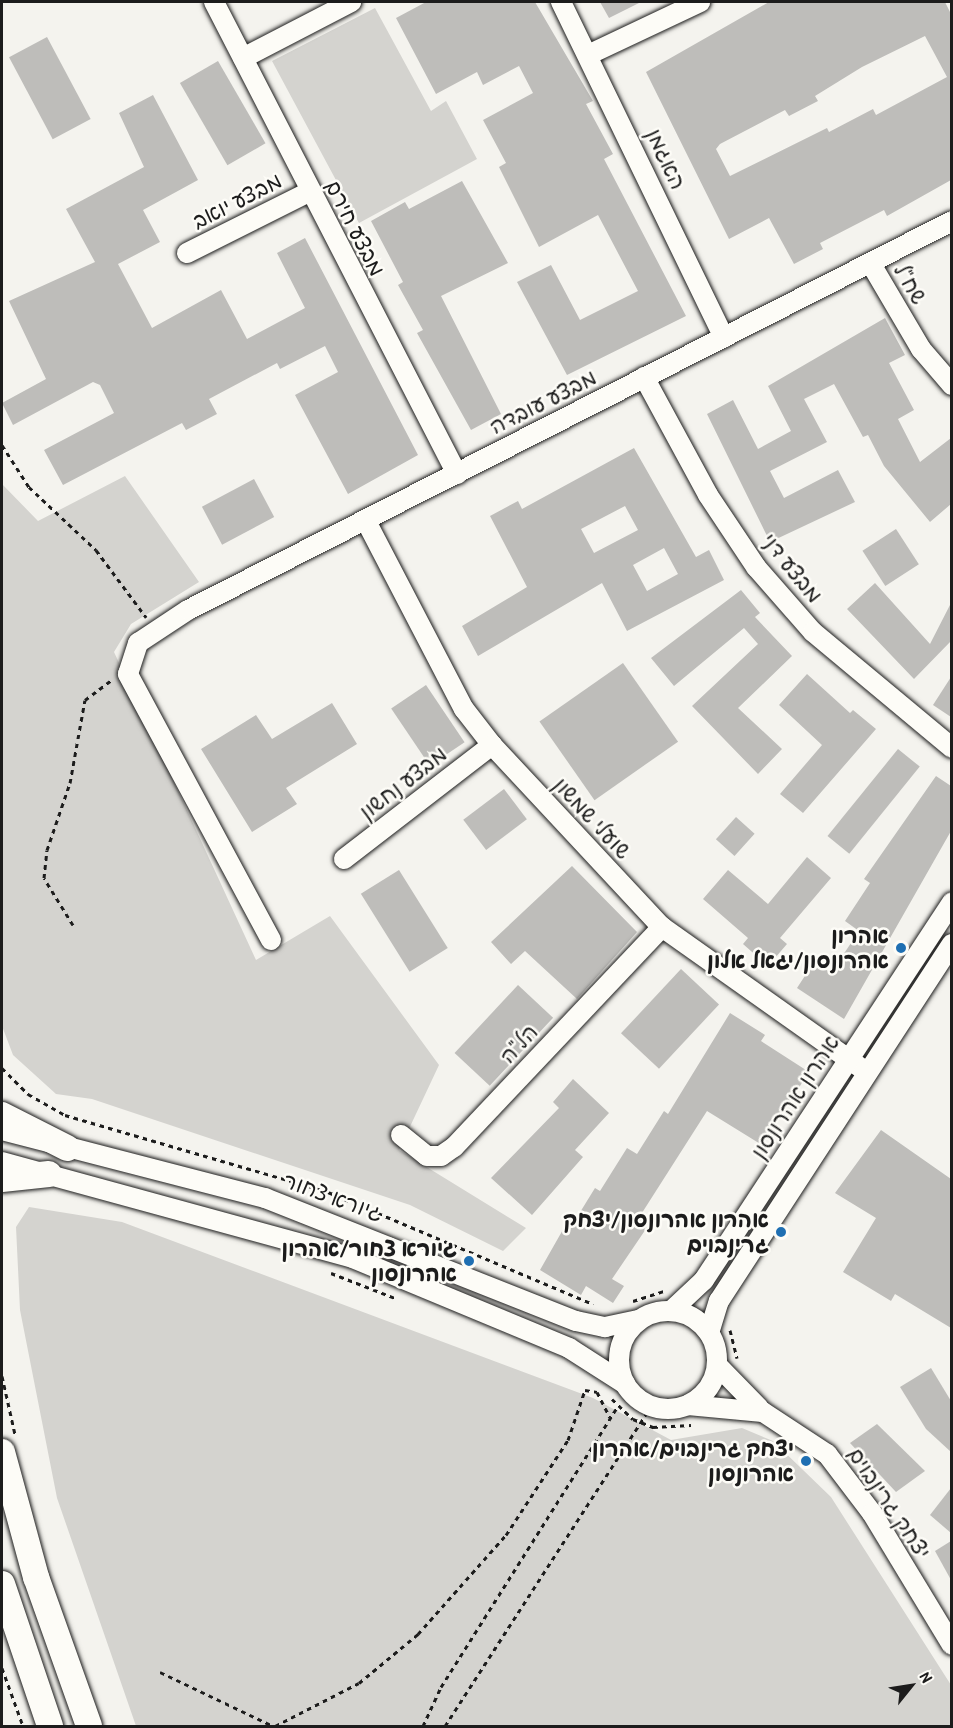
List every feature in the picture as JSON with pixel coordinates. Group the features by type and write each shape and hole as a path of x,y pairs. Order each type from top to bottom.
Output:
{"main road":[{"path":"2,1115 67,1148"},
{"path":"2,1179 50,1174"},
{"path":"2,1452 36,1577 89,1726"},
{"path":"2,1584 50,1726"}],"street":[{"name":"מבצע חירם","path":"214,2 309,192 457,474"},
{"path":"243,58 351,2"},
{"name":"האגמן","path":"561,2 590,54 724,338"},
{"path":"590,54 700,2"},
{"name":"מבצע יואב","path":"188,253 309,192"},
{"name":"מבצע עובדה","path":"128,674 138,643 159,629 644,377 871,264 951,221"},
{"name":"שח\"ל","path":"871,264 921,349 951,385"},
{"name":"מבצע דני","path":"644,377 708,495 756,567 813,633 951,748"},
{"name":"שועלי שמשון","path":"366,521 464,709 492,745 662,927 867,1072"},
{"path":"128,674 271,940"},
{"name":"מבצע נחשון","path":"344,859 492,745"},
{"name":"אהרון אהרונסון","path":"671,1311 691,1295 951,902"},
{"name":"הל\"ה","path":"401,1135 427,1156 441,1156 454,1147 662,927"},
{"name":"אהרון אהרונסון","path":"709,1333 719,1301 951,944"},
{"name":"גיורא צחור","path":"2,1130 310,1214 576,1321 605,1327 635,1311"},
{"path":"2,1162 353,1258 569,1348 651,1406 688,1405 708,1389 717,1365 709,1333 692,1317 671,1311 635,1311 622,1343 628,1388"},
{"name":"יצחק גרינבוים","path":"717,1365 763,1412 828,1454 872,1514 951,1645"},
{"name":"יצחק גרינבוים","path":"688,1405 763,1412"}],"path":[{"path":"2,445 29,487 96,550 159,629"},
{"path":"73,925 44,878 47,850 70,783 85,700 128,674"},
{"path":"323,1270 398,1299"},
{"path":"635,1311 661,1292 691,1295"},
{"path":"160,1672 274,1726 359,1683 418,1634 506,1535 568,1440 587,1379"},
{"path":"423,1726 441,1687 628,1388"},
{"path":"585,1390 597,1392 610,1417"},
{"path":"445,1726 651,1406"},
{"path":"2,1668 23,1726"}],"shaded area":[{"path":"375,8 431,111 446,101 477,159 359,223 272,61"},
{"path":"125,476 199,582 131,624 114,652 256,960 330,916 439,1065 399,1150 526,1228 503,1251 410,1205 92,1099 56,1094 13,1055 2,1026 2,484 38,521"},
{"path":"29,1207 122,1222 593,1398 671,1440 742,1428 773,1441 831,1497 951,1685 951,1726 136,1726 57,1498 20,1310 16,1227"}],"building":[{"path":"426,2 535,2 593,101 586,104 613,154 604,159 686,316 567,375 517,282 551,265 580,320 638,291 598,215 539,247 499,167 506,163 483,120 533,93 519,66 483,85 477,72 436,94 396,18"},
{"path":"600,2 641,2 609,18"},
{"path":"769,2 945,2 951,14 951,180 887,216 884,210 820,243 823,249 794,264 769,218 729,239 646,72","holes":["925,36 947,77 876,115 873,109 829,132 827,128 730,176 716,149 720,144 785,110 789,116 818,101 815,96 862,67"]},
{"path":"47,37 91,119 53,139 9,57"},
{"path":"218,61 266,143 227,165 180,83"},
{"path":"153,95 198,180 143,210 160,242 118,264 152,328 221,290 247,339 305,308 277,253 305,238 418,455 348,494 295,395 338,372 325,346 280,369 277,363 209,399 217,414 186,430 182,423 63,485 44,450 114,413 100,385 93,382 13,425 2,403 46,379 9,301 95,262 66,209 144,167 119,113"},
{"path":"462,181 508,263 441,296 501,414 471,430 417,333 423,330 398,285 403,282 371,221 405,202 409,209"},
{"path":"885,318 905,355 889,363 914,410 898,419 920,462 951,438 951,504 930,522 884,466 868,435 863,437 834,384 804,399 827,442 770,471 784,498 838,470 855,502 770,542 707,414 733,400 758,449 791,431 768,386"},
{"path":"634,448 696,557 709,550 724,580 627,631 602,583 478,656 462,626 527,587 490,516 518,501 522,509","holes":["625,506 638,530 594,553 581,529","664,548 678,574 647,591 633,565"]},
{"path":"254,479 274,517 222,545 202,507"},
{"path":"896,529 919,564 885,586 862,551"},
{"path":"875,583 930,644 951,603 951,641 914,679 847,609"},
{"path":"741,590 760,613 755,617 792,656 738,708 782,749 758,774 692,706 758,644 744,628 674,686 651,658"},
{"path":"623,663 678,742 595,800 539,722"},
{"path":"807,674 850,713 853,710 876,729 803,813 780,794 822,745 779,705"},
{"path":"951,677 951,717 933,705"},
{"path":"426,685 465,742 430,766 391,708"},
{"path":"332,703 357,744 286,788 297,804 252,832 201,749 256,715 272,739"},
{"path":"898,749 920,767 849,854 828,836"},
{"path":"936,776 951,786 951,831 844,1019 797,988 814,962 831,973 859,931 845,921 870,883 864,879"},
{"path":"504,789 527,819 486,850 463,820"},
{"path":"736,817 755,834 735,856 716,839"},
{"path":"807,857 831,878 780,938 787,944 768,966 743,944 748,938 703,899 728,870 768,904"},
{"path":"572,866 637,932 577,999 525,951 511,964 491,942"},
{"path":"399,870 448,948 410,972 361,894"},
{"path":"681,969 719,1004 659,1069 621,1033"},
{"path":"518,985 553,1018 490,1086 455,1053"},
{"path":"730,1013 765,1035 761,1041 809,1072 762,1145 707,1111 640,1216 650,1223 612,1279 624,1286 613,1303 586,1286 581,1295 540,1270 569,1219 574,1222 595,1188 600,1191 627,1148 637,1154 664,1111 668,1114"},
{"path":"573,1079 609,1113 575,1150 583,1157 532,1215 491,1178 559,1108 553,1102"},
{"path":"881,1130 951,1179 951,1328 895,1294 891,1301 843,1272 876,1218 835,1193"},
{"path":"931,1368 951,1401 951,1452 926,1429 900,1387"},
{"path":"877,1424 925,1471 896,1492 850,1443"},
{"path":"951,1488 951,1533 930,1515"},
{"path":"951,1541 951,1580 935,1551"}],"place":[{"name":"אהרון אהרונסון/יגאל אלון","path":"901,948"},
{"name":"אהרון אהרונסון/יצחק גרינבוים","path":"781,1232"},
{"name":"גיורא צחור/אהרון אהרונסון","path":"469,1261"},
{"name":"יצחק גרינבוים/אהרון אהרונסון","path":"806,1461"}]}
